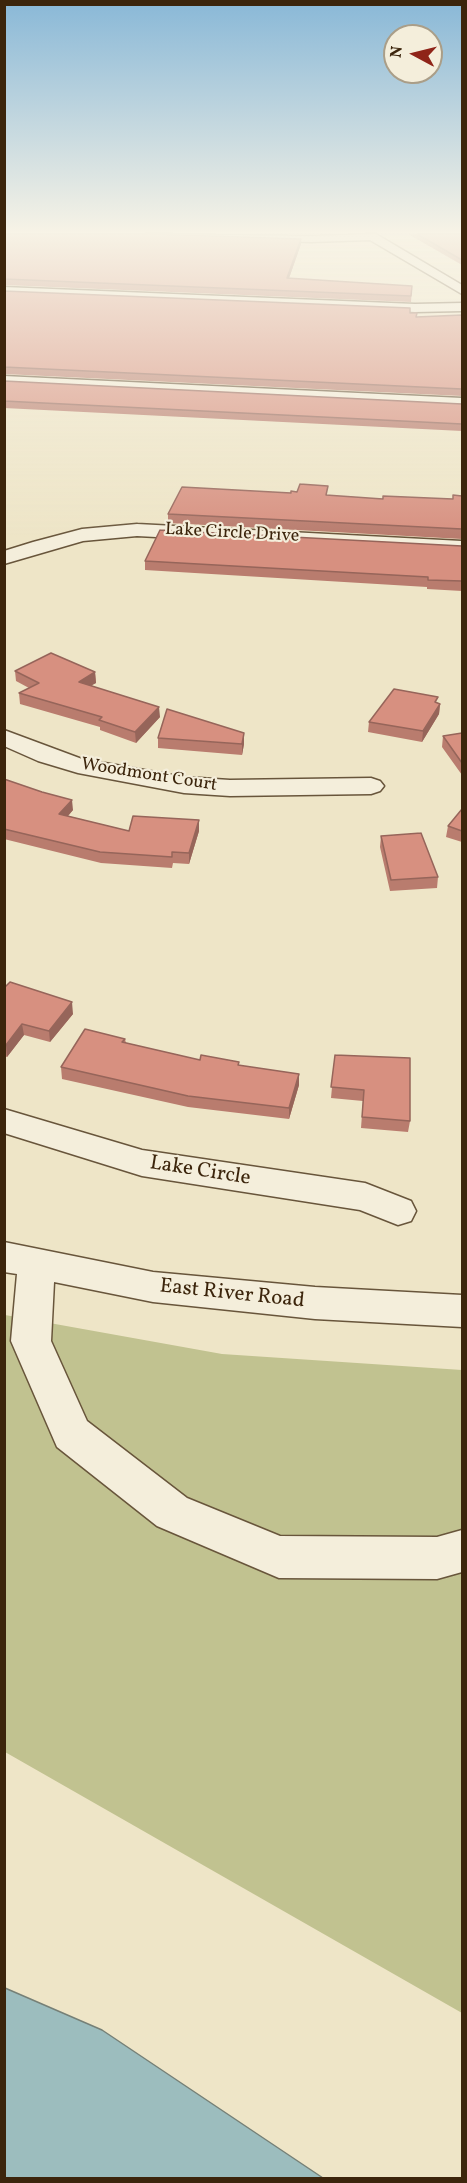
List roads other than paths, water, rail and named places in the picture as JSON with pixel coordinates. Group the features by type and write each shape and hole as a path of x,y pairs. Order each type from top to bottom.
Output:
{"street":[{"path":"4,381 462,403"},
{"name":"Lake Circle Drive","path":"4,558 82,535 137,530 462,547"},
{"name":"Woodmont Court","path":"4,737 47,756 78,766 184,785 230,788 371,786"},
{"name":"Lake Circle","path":"4,1121 142,1163 365,1197 398,1211"},
{"path":"20,1260 31,1341 72,1434 172,1512 279,1557 437,1558 462,1551"},
{"name":"East River Road","path":"20,1260 153,1287 315,1303 462,1311"}],"water":[{"path":"5,1988 102,2030 323,2178 5,2178"}]}
